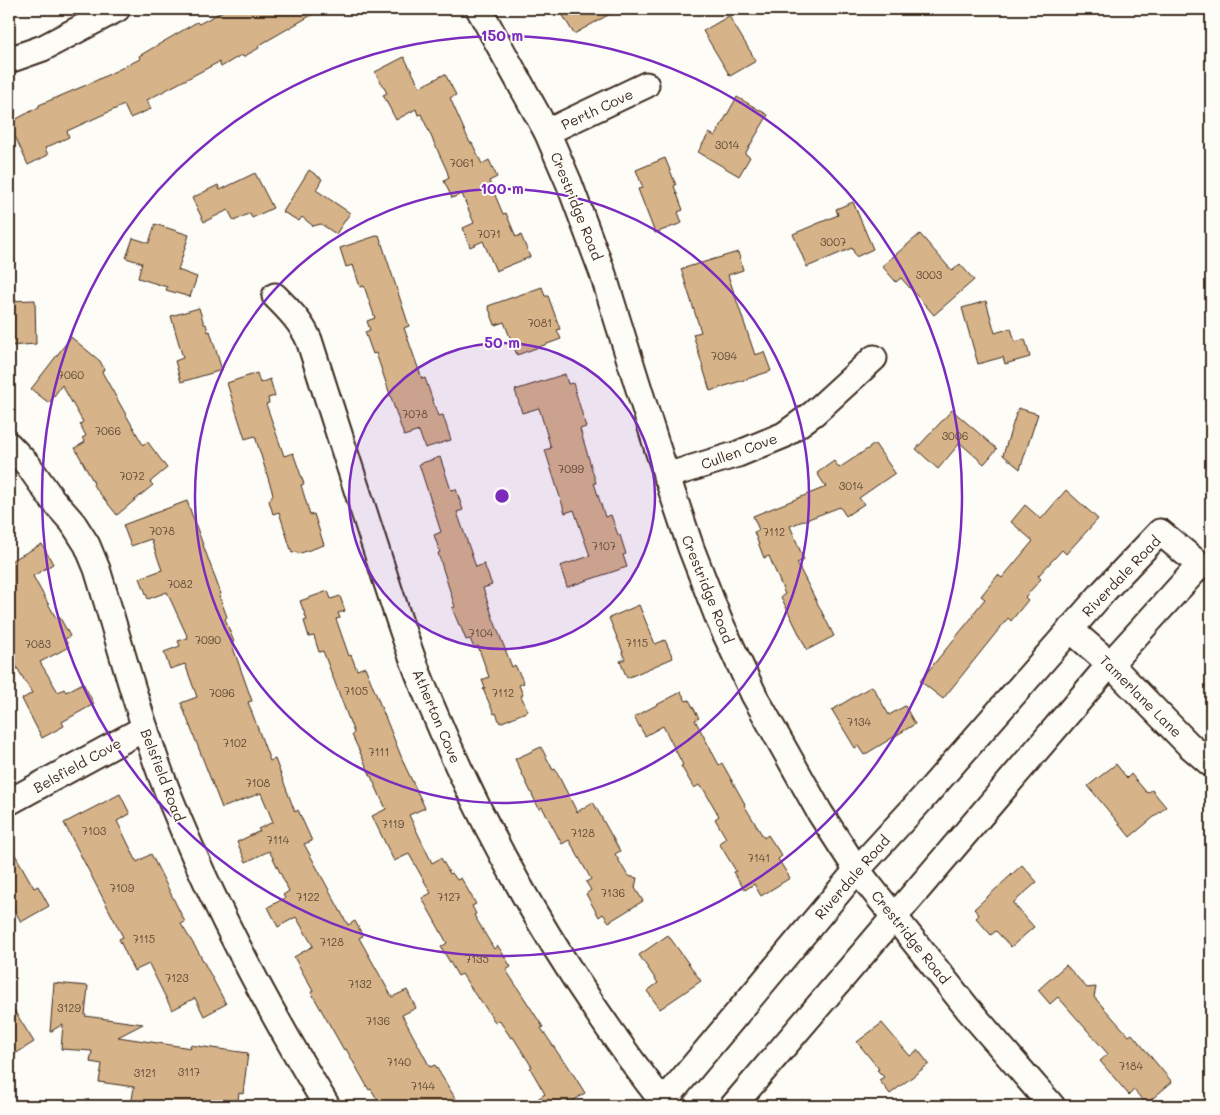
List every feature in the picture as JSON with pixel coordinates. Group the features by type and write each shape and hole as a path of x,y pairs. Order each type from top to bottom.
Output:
{"street":[{"path":"9,60 43,48 116,9"},
{"name":"Crestridge Road","path":"479,9 547,132 569,183 603,274 666,476 691,548 719,620 754,695 815,806 857,870 968,1009 1052,1106"},
{"name":"Perth Cove","path":"547,132 646,85"},
{"name":"Atherton Cove","path":"275,296 304,327 392,599 430,703 461,773 507,866 555,949 625,1053 663,1105"},
{"name":"Cullen Cove","path":"666,476 738,454 784,435 822,406 874,358"},
{"name":"Belsfield Road","path":"9,445 28,465 52,499 73,523 87,545 97,568 145,728 180,822 229,930 269,1008 327,1106"},
{"name":"Riverdale Road","path":"663,1105 857,870 923,798 1070,629 1160,532 1200,565 1110,664 733,1106"},
{"name":"Tamerlane Lane","path":"1070,629 1110,664 1189,745 1211,764"},
{"name":"Belsfield Cove","path":"9,802 145,728"}],"building":[{"path":"227,9 322,9 258,46 259,48 243,57 241,55 221,67 219,62 147,100 151,109 130,118 124,105 67,131 69,137 45,148 48,155 28,165 9,123 39,107 39,105 91,83 140,59 139,56 197,22 199,24"},
{"path":"559,9 619,9 574,34"},
{"path":"729,16 756,61 730,76 703,31"},
{"path":"404,57 420,87 445,74 456,95 450,98 470,143 472,143 482,164 489,160 497,177 489,181 503,214 506,213 516,237 521,235 530,257 496,271 483,241 470,247 463,228 474,223 462,194 452,198 444,181 449,178 447,171 421,114 418,115 416,109 396,120 383,95 387,93 375,72"},
{"path":"737,97 768,115 745,154 750,157 739,176 698,152 709,133 715,136"},
{"path":"665,158 676,185 674,186 683,210 678,212 682,223 655,233 638,189 643,188 636,170"},
{"path":"309,170 322,179 316,190 350,213 336,234 321,224 313,226 302,217 299,221 283,212"},
{"path":"255,173 273,208 252,218 250,213 234,221 228,210 204,222 192,198 218,185 220,190"},
{"path":"853,202 873,249 856,257 852,248 807,267 793,234 838,215 836,209"},
{"path":"155,224 189,235 178,270 197,277 190,297 166,290 167,287 138,278 142,263 126,258 133,238 149,243"},
{"path":"920,234 952,271 960,264 974,280 934,315 901,278 896,282 882,266"},
{"path":"379,235 409,326 404,328 422,379 425,378 438,416 443,415 451,440 425,448 419,431 404,436 376,353 373,354 365,332 370,330 367,321 375,318 364,286 360,287 353,265 346,267 340,248"},
{"path":"738,252 743,270 728,275 755,355 764,352 771,371 710,391 693,334 701,332 681,269"},
{"path":"542,287 545,296 548,296 560,329 557,330 561,339 517,355 504,322 495,325 488,306"},
{"path":"35,300 36,344 9,346 9,301"},
{"path":"986,301 995,333 1011,328 1015,342 1025,339 1030,357 1005,364 1003,357 978,364 962,308"},
{"path":"199,308 204,324 206,324 208,332 210,331 222,370 181,382 175,361 183,358 171,316"},
{"path":"71,337 100,361 104,369 102,372 143,445 147,441 167,468 150,482 153,485 117,515 93,485 94,483 75,448 85,442 82,438 86,436 80,424 83,422 62,385 49,403 31,389"},
{"path":"257,373 260,383 270,379 275,396 268,398 269,403 266,404 284,456 293,453 304,484 301,485 310,515 314,514 324,545 298,554 297,552 292,553 279,512 273,514 269,501 273,494 255,436 245,439 227,383"},
{"path":"565,374 568,384 573,383 586,427 580,429 596,483 594,483 605,517 611,515 618,535 620,535 626,554 623,555 627,567 567,587 560,566 590,556 574,510 565,513 545,450 551,448 539,408 522,413 515,390"},
{"path":"1018,408 1038,414 1020,469 1003,455"},
{"path":"952,410 997,449 984,464 960,443 938,469 916,449"},
{"path":"875,444 895,473 859,498 864,504 846,516 840,507 790,526 804,560 797,563 834,636 807,650 781,597 785,594 769,556 764,558 754,532 759,530 753,516 826,487 817,473 834,461 839,468"},
{"path":"440,457 451,490 456,489 463,510 457,512 476,567 484,564 492,585 483,588 493,618 512,667 515,665 524,683 519,685 523,695 521,696 528,711 500,723 483,689 485,688 482,680 489,677 478,646 474,648 470,639 466,640 459,625 452,608 455,607 438,553 440,552 434,535 441,532 419,464"},
{"path":"1066,490 1098,519 1066,554 1062,550 1038,576 1041,579 1025,597 1028,600 1011,621 1008,618 943,699 920,681 973,616 985,599 981,596 998,575 1002,578 1033,541 1011,522 1025,505 1041,519"},
{"path":"187,501 221,594 219,595 227,617 225,619 234,642 231,642 252,701 248,702 270,761 275,759 295,812 298,810 312,841 304,844 348,925 355,921 363,936 359,938 392,997 407,990 416,1008 402,1015 430,1067 435,1065 460,1106 381,1106 371,1089 369,1090 346,1049 344,1050 311,992 313,991 294,957 313,946 296,917 278,927 268,907 285,898 283,895 289,891 273,858 269,851 246,862 237,842 260,831 258,829 273,822 261,793 222,808 181,703 197,697 185,664 170,669 164,652 180,646 178,641 188,638 167,592 148,599 140,578 162,570 151,539 131,546 123,525"},
{"path":"42,544 53,564 33,576 56,618 59,616 70,636 65,639 69,647 40,662 58,692 64,689 66,692 83,683 94,704 62,722 64,726 42,738 22,699 32,693 16,666 14,661 16,660 9,647 9,562"},
{"path":"328,591 331,599 340,596 345,611 338,613 340,618 336,619 349,656 351,655 357,670 365,667 405,766 425,808 409,815 432,863 441,858 450,874 452,873 457,880 461,878 476,904 472,906 476,914 474,915 494,949 498,946 511,967 506,970 543,1027 541,1028 585,1093 565,1106 527,1106 545,1094 530,1068 532,1067 513,1037 511,1038 499,1020 495,1022 462,974 458,976 441,947 447,943 422,898 431,893 409,854 394,861 372,816 386,809 352,735 354,733 323,651 319,652 314,636 309,637 304,621 307,620 300,601"},
{"path":"639,605 655,644 665,640 673,658 627,678 620,661 625,659 623,652 609,618"},
{"path":"872,686 889,715 905,706 915,724 864,755 858,746 855,748 832,710"},
{"path":"681,692 686,701 689,700 699,718 695,720 719,765 722,763 764,838 768,835 782,856 778,859 790,878 761,896 754,884 745,890 733,872 736,871 719,843 726,838 715,819 719,816 703,788 699,785 694,788 681,766 683,765 663,726 645,736 634,717"},
{"path":"541,747 553,770 555,769 577,812 593,802 620,851 615,854 628,876 637,878 635,888 643,901 609,922 603,914 599,917 586,894 591,890 586,882 591,879 569,840 562,844 542,807 539,809 515,759"},
{"path":"1116,764 1127,778 1131,774 1147,793 1152,790 1166,807 1130,837 1088,786"},
{"path":"120,794 130,814 117,821 137,862 151,854 185,922 181,924 226,1004 204,1016 195,998 172,1010 149,964 134,971 119,939 123,937 64,823"},
{"path":"9,844 34,888 38,886 49,906 21,922 9,900"},
{"path":"1022,865 1037,882 1013,903 1034,927 1011,947 996,931 991,935 976,918 979,915 974,909"},
{"path":"668,935 701,981 660,1009 647,991 658,983 639,955"},
{"path":"1066,965 1087,988 1096,987 1094,997 1129,1036 1132,1034 1172,1082 1146,1104 1134,1090 1129,1095 1100,1061 1108,1054 1058,997 1050,1004 1038,990"},
{"path":"54,983 88,986 85,1016 143,1024 118,1037 191,1048 190,1045 248,1053 243,1094 239,1093 237,1106 131,1106 134,1087 99,1082 102,1064 90,1062 92,1051 61,1049 63,1024 50,1032"},
{"path":"9,1002 34,1042 15,1054 9,1044"},
{"path":"882,1023 910,1056 918,1050 929,1064 890,1094 879,1080 884,1077 877,1070 879,1069 857,1042"}]}
